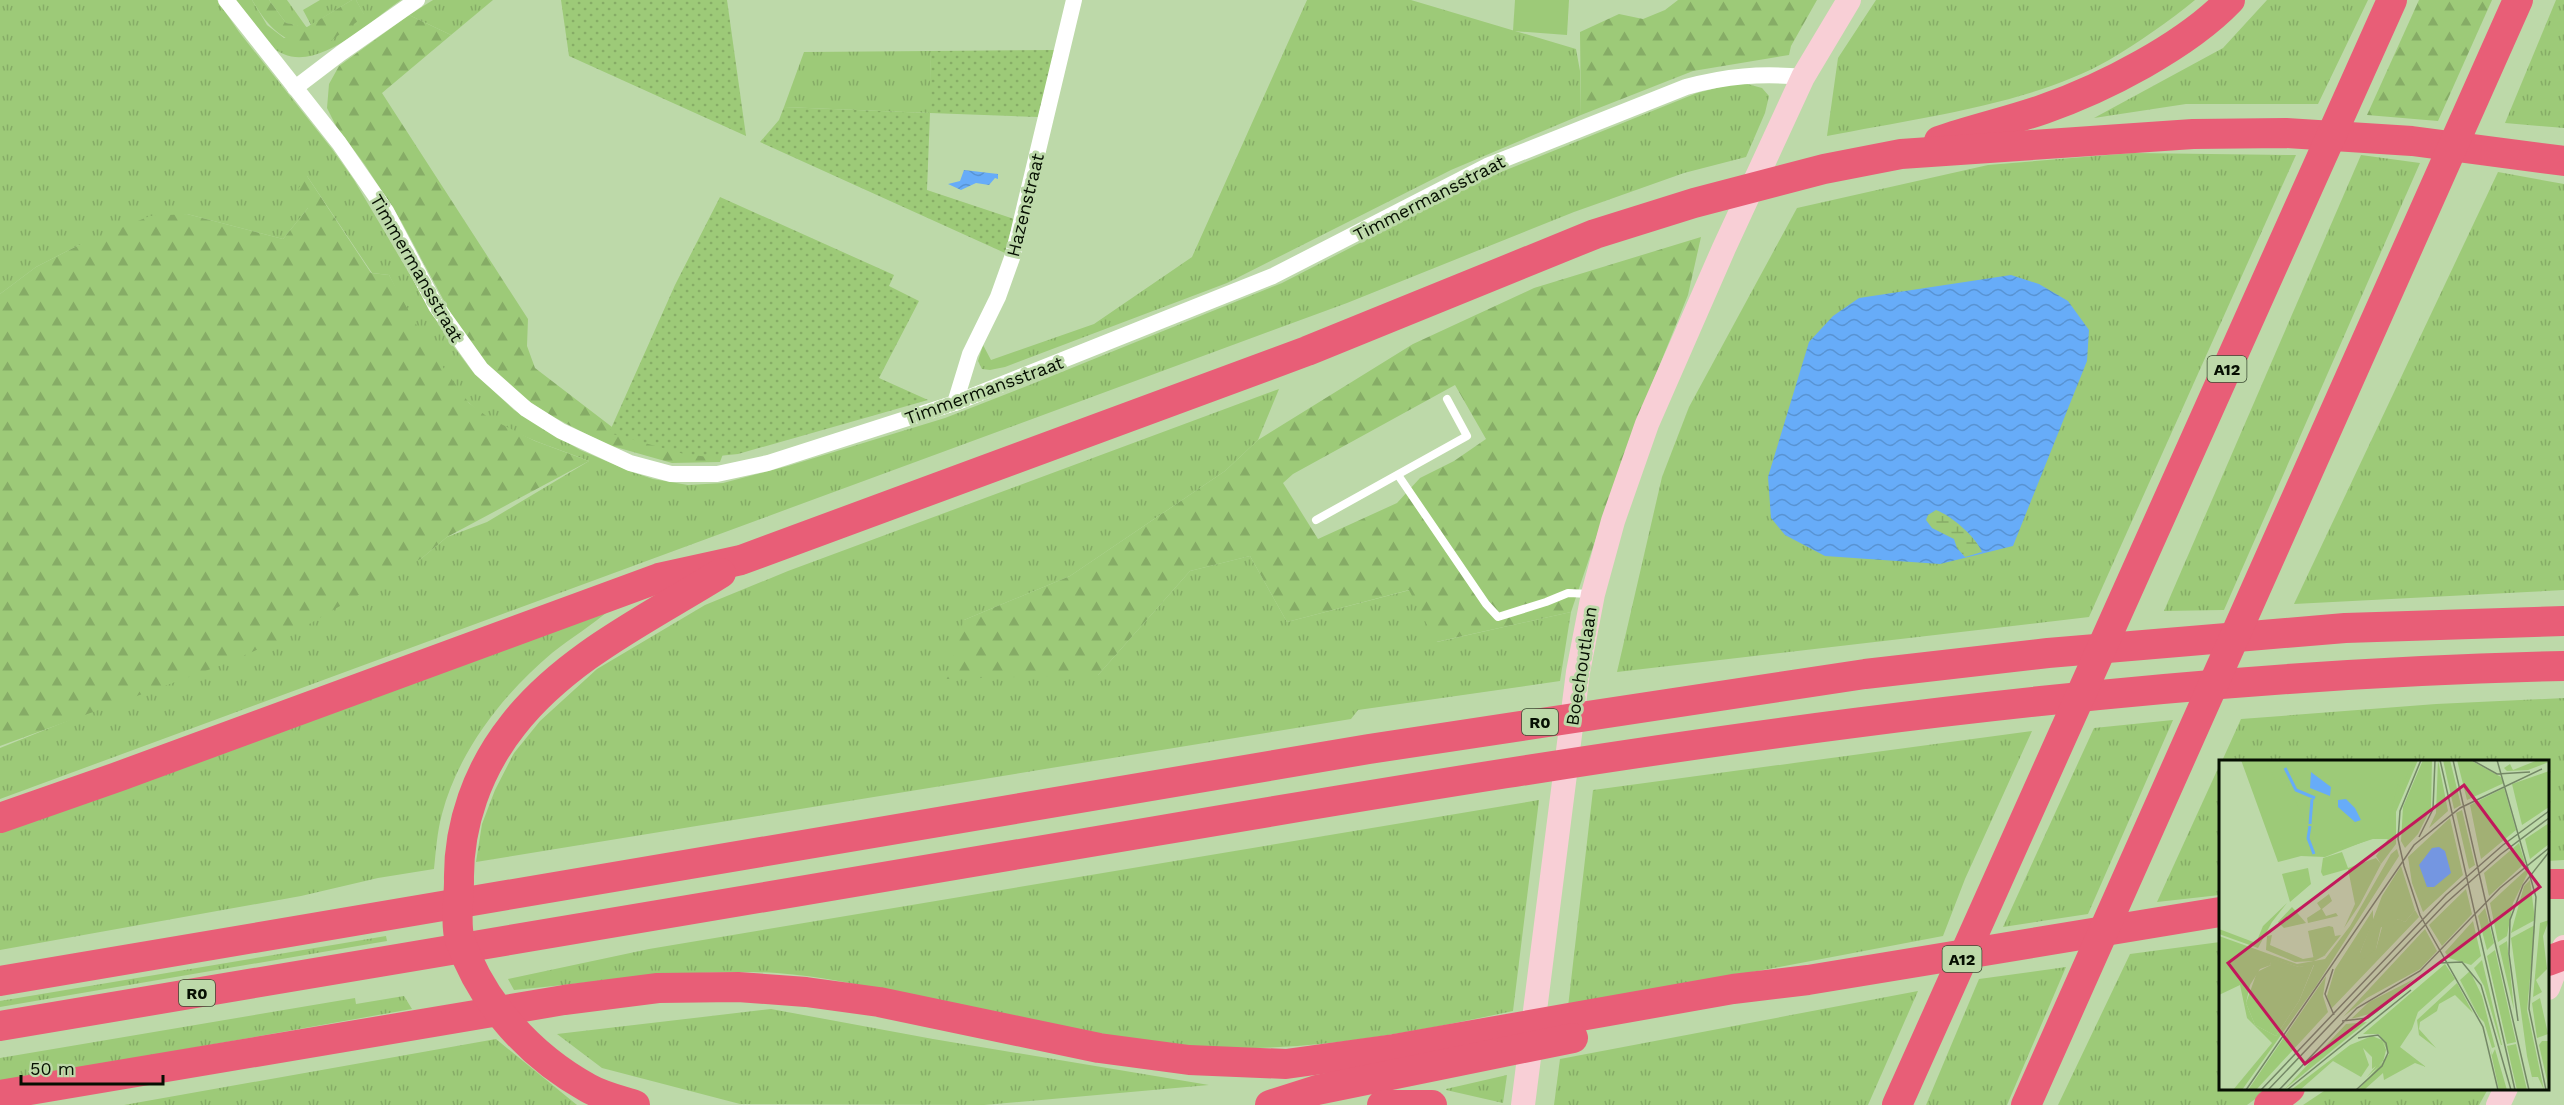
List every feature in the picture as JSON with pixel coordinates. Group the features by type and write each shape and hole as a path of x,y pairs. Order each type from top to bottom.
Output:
{"highway":[{"path":"1901,154 1969,130 2043,110 2104,86 2173,45 2230,0"},
{"name":"A12","path":"1897,1105 2392,0"},
{"path":"2026,1105 2518,0"},
{"path":"0,818 132,772 659,578 741,560 1307,351 1595,234 1694,203 1824,169 1901,154 2193,134 2286,133 2412,141 2564,161"},
{"path":"635,1105 590,1089 551,1065 515,1034 483,988 459,938 458,854 470,803 490,761 512,726 544,690 582,659 741,560"},
{"name":"R0","path":"0,981 1369,749 1865,674 2048,654 2345,628 2564,621"},
{"name":"R0","path":"0,1026 1519,770 1820,726 2032,701 2304,678 2460,668 2564,666"},
{"path":"0,1095 564,1000 658,988 738,987 806,992 879,1002 1099,1048 1189,1060 1286,1064 1394,1049 1733,989 1808,980 2219,912"},
{"path":"2549,960 2564,955"},
{"path":"1270,1105 1317,1090 1736,1004 1808,980"},
{"path":"2269,1105 2289,1090"},
{"path":"1382,1105 1432,1105"}],"main road":[{"path":"1803,77 1849,0"},
{"name":"Boechoutlaan","path":"1523,1105 1578,672 1593,594 1613,521 1647,424 1724,248 1803,77"},
{"path":"2549,983 2564,947"},
{"path":"2498,1105 2506,1090"}],"street":[{"name":"Timmermansstraat","path":"226,0 339,143 386,211 436,306 481,369 526,409 561,431 600,450 655,472 671,474 717,474 768,463 824,447 955,403 1273,276 1487,166 1667,94 1710,80 1734,76 1771,74 1803,77"},
{"path":"295,88 417,0"},
{"name":"Hazenstraat","path":"955,403 970,354 998,297 1013,255 1074,0"}],"lane":[{"path":"1316,520 1467,436 1447,399"},
{"path":"1398,475 1486,604 1498,617 1568,593 1593,594"}],"green space":[{"path":"0,0 217,0 239,32 354,180 448,339 472,371 514,410 580,450 653,479 688,485 723,483 788,466 945,418 1282,283 1486,178 1697,93 1740,82 1762,88 1769,96 1765,113 1746,157 1684,173 1574,212 1347,303 0,799 0,748 129,696 422,558 447,537 487,522 589,461 491,420 459,392 431,355 389,275 372,273 307,176 308,208 283,239 187,214 77,246 36,267 0,294"},
{"path":"236,0 252,0 267,25 284,38 364,15 356,0 401,0 337,45 319,53 301,57 285,54 269,44"},
{"path":"252,0 269,0 286,23 307,27 352,0 356,0 365,16 329,42 307,49 275,30"},
{"path":"269,0 287,0 307,28 286,23"},
{"path":"320,0 352,0 311,25 303,10"},
{"path":"433,0 493,0 451,35 409,15"},
{"path":"561,0 727,0 746,136 569,56"},
{"path":"1307,0 1411,0 1576,49 1580,71 1581,115 1451,170 1227,283 1005,367 982,369 978,361 983,345 991,360 1094,324 1192,257"},
{"path":"1515,0 1569,0 1567,35 1513,31"},
{"path":"1678,0 1817,0 1791,46 1789,55 1693,71 1581,115 1580,32 1619,14 1643,19 1665,10"},
{"path":"1876,0 2195,0 2153,32 2109,60 2044,88 1972,108 1827,136 1838,58"},
{"path":"2267,0 2368,0 2318,104 2186,104 2094,118 2223,48"},
{"path":"2419,0 2492,0 2438,121 2367,115"},
{"path":"2556,0 2564,0 2564,128 2505,123"},
{"path":"409,15 451,35 382,93 528,319 527,346 535,368 612,427 723,454 720,462 672,463 605,444 550,415 515,392 484,362 457,325 401,221 365,165 336,126 327,108 329,84 339,66"},
{"path":"1057,50 1038,117 930,113 927,190 1014,219 1005,253 760,142 779,120 784,107 929,113 931,51"},
{"path":"931,51 930,113 784,107 804,52"},
{"path":"2133,153 2296,155 2089,617 1617,672 1662,477 1689,407 1797,208 1988,165"},
{"path":"2361,155 2420,163 2224,610 2164,611"},
{"path":"2498,172 2564,184 2564,590 2294,604"},
{"path":"307,176 371,273 389,275 431,351 469,403 489,418 535,441 589,461 447,537 422,558 287,637 219,666 0,746 0,294 36,267 77,246 150,216 187,214 283,239 308,208 298,189"},
{"path":"720,197 894,275 889,286 919,301 879,378 928,400 738,454 709,457 684,454 609,433 675,285"},
{"path":"1701,237 1688,295 1629,441 1571,612 1436,642 1409,590 1287,622 1250,556 1190,571 1098,675 946,679 964,620 1070,576 1225,471 1258,440 1413,344 1534,288","holes":["1455,385 1486,439 1454,461 1420,478 1397,503 1318,539 1283,483 1293,474"]},
{"path":"1279,389 1258,440 1225,471 1070,576 964,620 1098,675 1190,571 1250,556 1287,622 1410,590 1437,642 1571,612 1560,681 1358,710 1351,719 476,862 482,824 495,790 514,753 540,721 597,669 705,605 788,571"},
{"path":"1937,510 1963,528 1982,552 1965,557 1957,548 1954,539 1932,528 1926,521 1928,515"},
{"path":"611,609 534,669 516,687 485,726 459,768 449,791 439,828 434,869 378,878 301,896 0,950 0,832"},
{"path":"2564,698 2564,860 2549,861 2549,760 2222,760 2241,719 2436,704"},
{"path":"2173,720 2088,914 2003,927 2094,728"},
{"path":"2032,731 1965,879 1943,936 1568,1007 1593,790"},
{"path":"2219,766 2219,895 2157,902"},
{"path":"1539,800 1513,1011 1391,1035 1269,1048 1186,1046 1080,1031 856,984 793,974 711,972 514,990 508,979 649,949"},
{"path":"386,936 387,941 0,1007 0,1001"},
{"path":"2219,942 2219,1090 2268,1090 2247,1105 2058,1105 2130,954"},
{"path":"2066,967 2007,1105 1926,1105 1979,979"},
{"path":"1918,991 1868,1105 1554,1105 1560,1059"},
{"path":"404,996 412,1009 0,1082 0,1058 355,998 356,1004"},
{"path":"771,1009 933,1039 1209,1085 984,1105 740,1104 602,1068 557,1034"},
{"path":"496,1039 577,1105 124,1105"},
{"path":"1507,1075 1503,1103 1446,1090 1446,1089"},
{"path":"2326,1090 2487,1090 2479,1105 2303,1105"}],"water":[{"path":"964,170 998,174 998,179 995,178 989,185 976,183 961,190 948,184 960,181"},
{"path":"2011,275 2039,284 2068,301 2089,330 2087,361 2013,546 1940,564 1825,556 1785,535 1771,518 1768,477 1809,342 1833,316 1859,298","holes":["1936,510 1969,534 1982,552 1965,557 1957,548 1954,539 1932,528 1926,520 1928,515"]}]}
